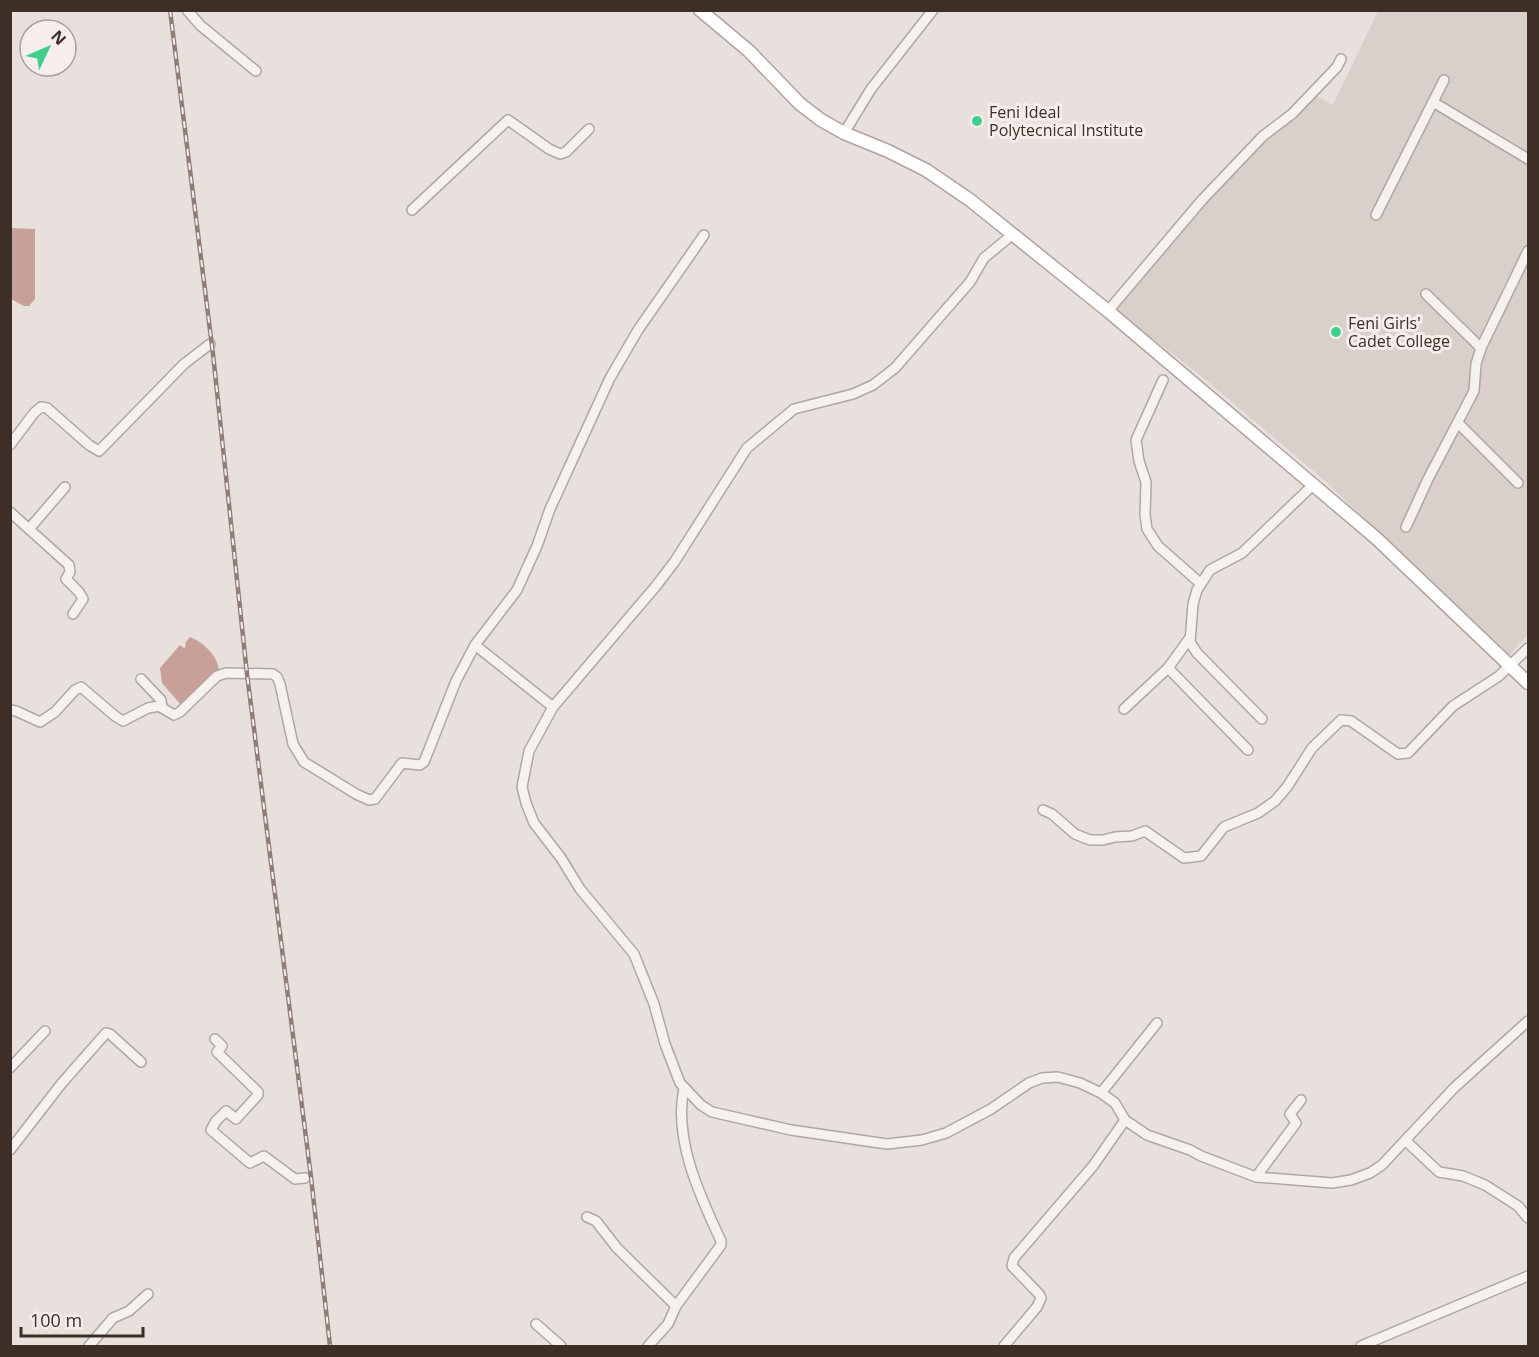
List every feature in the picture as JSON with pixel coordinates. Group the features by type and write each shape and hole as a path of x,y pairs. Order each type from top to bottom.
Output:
{"main road":[{"path":"700,10 749,51 800,104 821,120 844,133 926,170 970,200 1108,311 1376,538 1528,683"}],"street":[{"path":"187,10 200,25 256,71"},
{"path":"844,133 871,89 933,10"},
{"path":"1108,311 1202,200 1263,136 1299,106 1337,67 1341,59"},
{"path":"1376,214 1444,80"},
{"path":"1433,102 1528,159"},
{"path":"412,210 508,120 549,149 560,154 566,152 589,129"},
{"path":"1013,234 984,258 970,282 896,368 873,385 853,394 794,409 747,448 675,561 553,707 529,751 522,787 534,823 561,858 580,889 634,954 654,1004 665,1044 684,1088 701,1106 712,1112 790,1130 888,1144 922,1140 946,1133 991,1109 1029,1083 1042,1078 1058,1077 1080,1083 1101,1093 1115,1103 1125,1120 1147,1135 1201,1156 1256,1177 1332,1183 1351,1180 1370,1173 1382,1165 1455,1087 1528,1021"},
{"path":"10,710 40,722 55,712 75,690 81,687 123,721 148,708 159,706 174,715 180,712 217,676 226,673 273,674 278,677 280,684 293,744 304,762 356,794 369,800 375,800 402,763 420,765 424,762 456,681 475,645 517,590 537,546 550,509 610,378 639,330 704,236"},
{"path":"1406,527 1428,479 1474,392 1476,364 1481,348 1528,251"},
{"path":"1426,294 1481,348"},
{"path":"10,445 34,413 42,407 47,408 99,451 184,364 210,344"},
{"path":"1163,380 1136,440 1139,461 1146,482 1145,515 1148,529 1158,546 1200,583"},
{"path":"1458,423 1518,483"},
{"path":"1124,710 1168,668 1189,639 1193,604 1200,583 1210,570 1242,553 1313,485"},
{"path":"29,529 65,487"},
{"path":"10,512 69,565 70,572 66,579 83,599 73,614"},
{"path":"1189,639 1197,653 1262,719"},
{"path":"475,645 553,707"},
{"path":"1043,810 1052,814 1075,834 1090,840 1132,836 1145,831 1184,858 1201,856 1224,827 1258,813 1275,801 1287,787 1312,748 1341,720 1351,721 1398,754 1408,753 1453,706 1510,666 1528,648"},
{"path":"1168,668 1248,750"},
{"path":"141,679 161,700 162,708"},
{"path":"1101,1093 1157,1023"},
{"path":"10,1068 45,1031"},
{"path":"10,1150 62,1083 106,1033 141,1062"},
{"path":"215,1039 222,1046 217,1052 258,1092 258,1095 236,1119 226,1111 211,1130 250,1162 264,1156 295,1179 305,1178"},
{"path":"648,1347 668,1324 676,1306 721,1245 696,1188 687,1153 680,1105 684,1088"},
{"path":"1256,1177 1296,1123 1290,1114 1301,1100"},
{"path":"1004,1347 1041,1298 1012,1266 1014,1258 1093,1166 1125,1120"},
{"path":"1406,1141 1439,1172 1462,1176 1485,1185 1518,1206 1528,1218"},
{"path":"587,1217 596,1221 617,1248 676,1306"},
{"path":"1361,1347 1528,1276"},
{"path":"89,1347 113,1318 129,1311 148,1294"},
{"path":"536,1324 561,1347"}],"shaded area":[{"name":"Feni Girls' Cadet College","path":"1378,11 1528,11 1528,634 1509,656 1324,480 1195,371 1114,309 1205,198 1308,92 1333,105"},
{"path":"11,228 35,229 35,299 29,306 24,306 11,299"},
{"path":"190,637 209,650 216,660 219,672 181,705 162,683 160,668 180,645 184,648 186,646 185,643"}],"railway":[{"path":"170,10 213,354 247,674 311,1177 330,1346"}],"place":[{"name":"Feni Ideal Polytecnical Institute","path":"977,121"},
{"name":"Feni Girls' Cadet College","path":"1336,332"}]}
